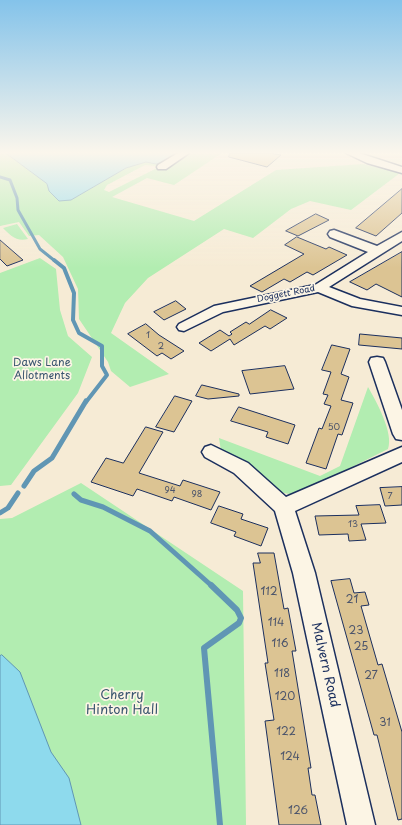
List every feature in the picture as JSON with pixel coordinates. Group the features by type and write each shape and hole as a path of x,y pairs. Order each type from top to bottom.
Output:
{"street":[{"path":"334,234 377,251"},
{"name":"Doggett Road","path":"184,327 219,309 319,288 402,236"},
{"path":"319,288 357,303 402,311"},
{"path":"377,362 402,434"},
{"path":"211,452 241,468 284,507 402,454"},
{"name":"Malvern Road","path":"284,507 302,564 361,825"}],"green space":[{"path":"0,192 50,192 71,200 86,192 122,192 112,197 194,221 241,192 376,192 351,210 310,201 291,209 253,238 224,229 148,278 125,303 111,333 169,374 130,387 111,371 108,362 79,319 78,289 63,257 39,235 29,236 19,222 0,226"},
{"path":"17,224 28,239 17,239 3,228"},
{"name":"Daws Lane Allotments","path":"40,258 56,269 60,310 68,336 92,357 78,393 11,485 0,486 0,273"},
{"path":"368,387 383,417 389,435 388,449 296,495 275,490 265,485 221,451 219,438 320,476 340,466"},
{"name":"Cherry Hinton Hall","path":"81,483 243,591 246,825 0,825 0,519 12,518"}],"water":[{"path":"50,192 86,192 71,200 59,201"},
{"path":"2,655 20,672 51,752 69,778 81,825 0,825 0,656"}],"building":[{"path":"399,192 402,192 402,213 376,236 356,228"},
{"path":"316,214 329,220 298,236 286,231"},
{"path":"297,237 326,249 329,247 347,255 313,275 307,272 290,282 284,279 262,292 250,286 304,254 285,245"},
{"path":"0,240 23,260 7,266 0,259"},
{"path":"402,252 402,297 376,284 367,290 350,282"},
{"path":"176,301 186,309 164,320 154,312"},
{"path":"271,310 287,318 270,329 265,326 234,345 230,339 211,351 199,343 220,330 229,336 232,334 230,332 246,322 249,324"},
{"path":"146,324 159,335 184,351 171,359 162,353 157,356 128,334"},
{"path":"360,334 402,338 402,349 359,345"},
{"path":"332,345 350,349 341,374 349,377 341,400 353,403 342,435 338,434 326,469 306,463 319,428 322,429 331,406 324,404 328,395 323,394 331,372 322,370"},
{"path":"285,366 294,389 250,394 242,371"},
{"path":"202,385 239,394 239,396 208,399 196,396"},
{"path":"175,396 192,401 174,432 156,427"},
{"path":"239,407 295,425 288,444 266,437 268,432 231,421"},
{"path":"146,427 163,432 139,473 180,486 183,480 220,492 211,510 174,497 172,501 137,489 133,496 91,482 106,458 123,463"},
{"path":"402,487 402,505 385,506 380,488"},
{"path":"380,505 386,523 361,524 366,540 349,541 348,534 319,535 315,516 359,515 356,506"},
{"path":"219,506 243,514 241,519 268,528 261,546 234,536 236,532 211,523"},
{"path":"258,553 274,553 284,609 288,608 296,651 292,651 311,768 308,768 312,795 315,795 321,825 279,825 265,721 274,720 265,663 268,663 253,563 260,563"},
{"path":"350,579 354,593 365,592 369,605 361,606 378,665 382,664 402,732 402,819 398,820 377,735 374,735 331,581"}],"waterway":[{"path":"14,192 17,198 18,210 40,249 55,261"},
{"path":"54,260 64,268 74,293 73,320 79,333 102,346 102,366 107,375 86,402"},
{"path":"24,486 34,471 52,458 86,401"},
{"path":"0,513 8,508 18,493"},
{"path":"74,494 81,500 103,507 150,531 212,586"},
{"path":"211,585 237,610 241,618 239,623 204,648 220,825"}]}
